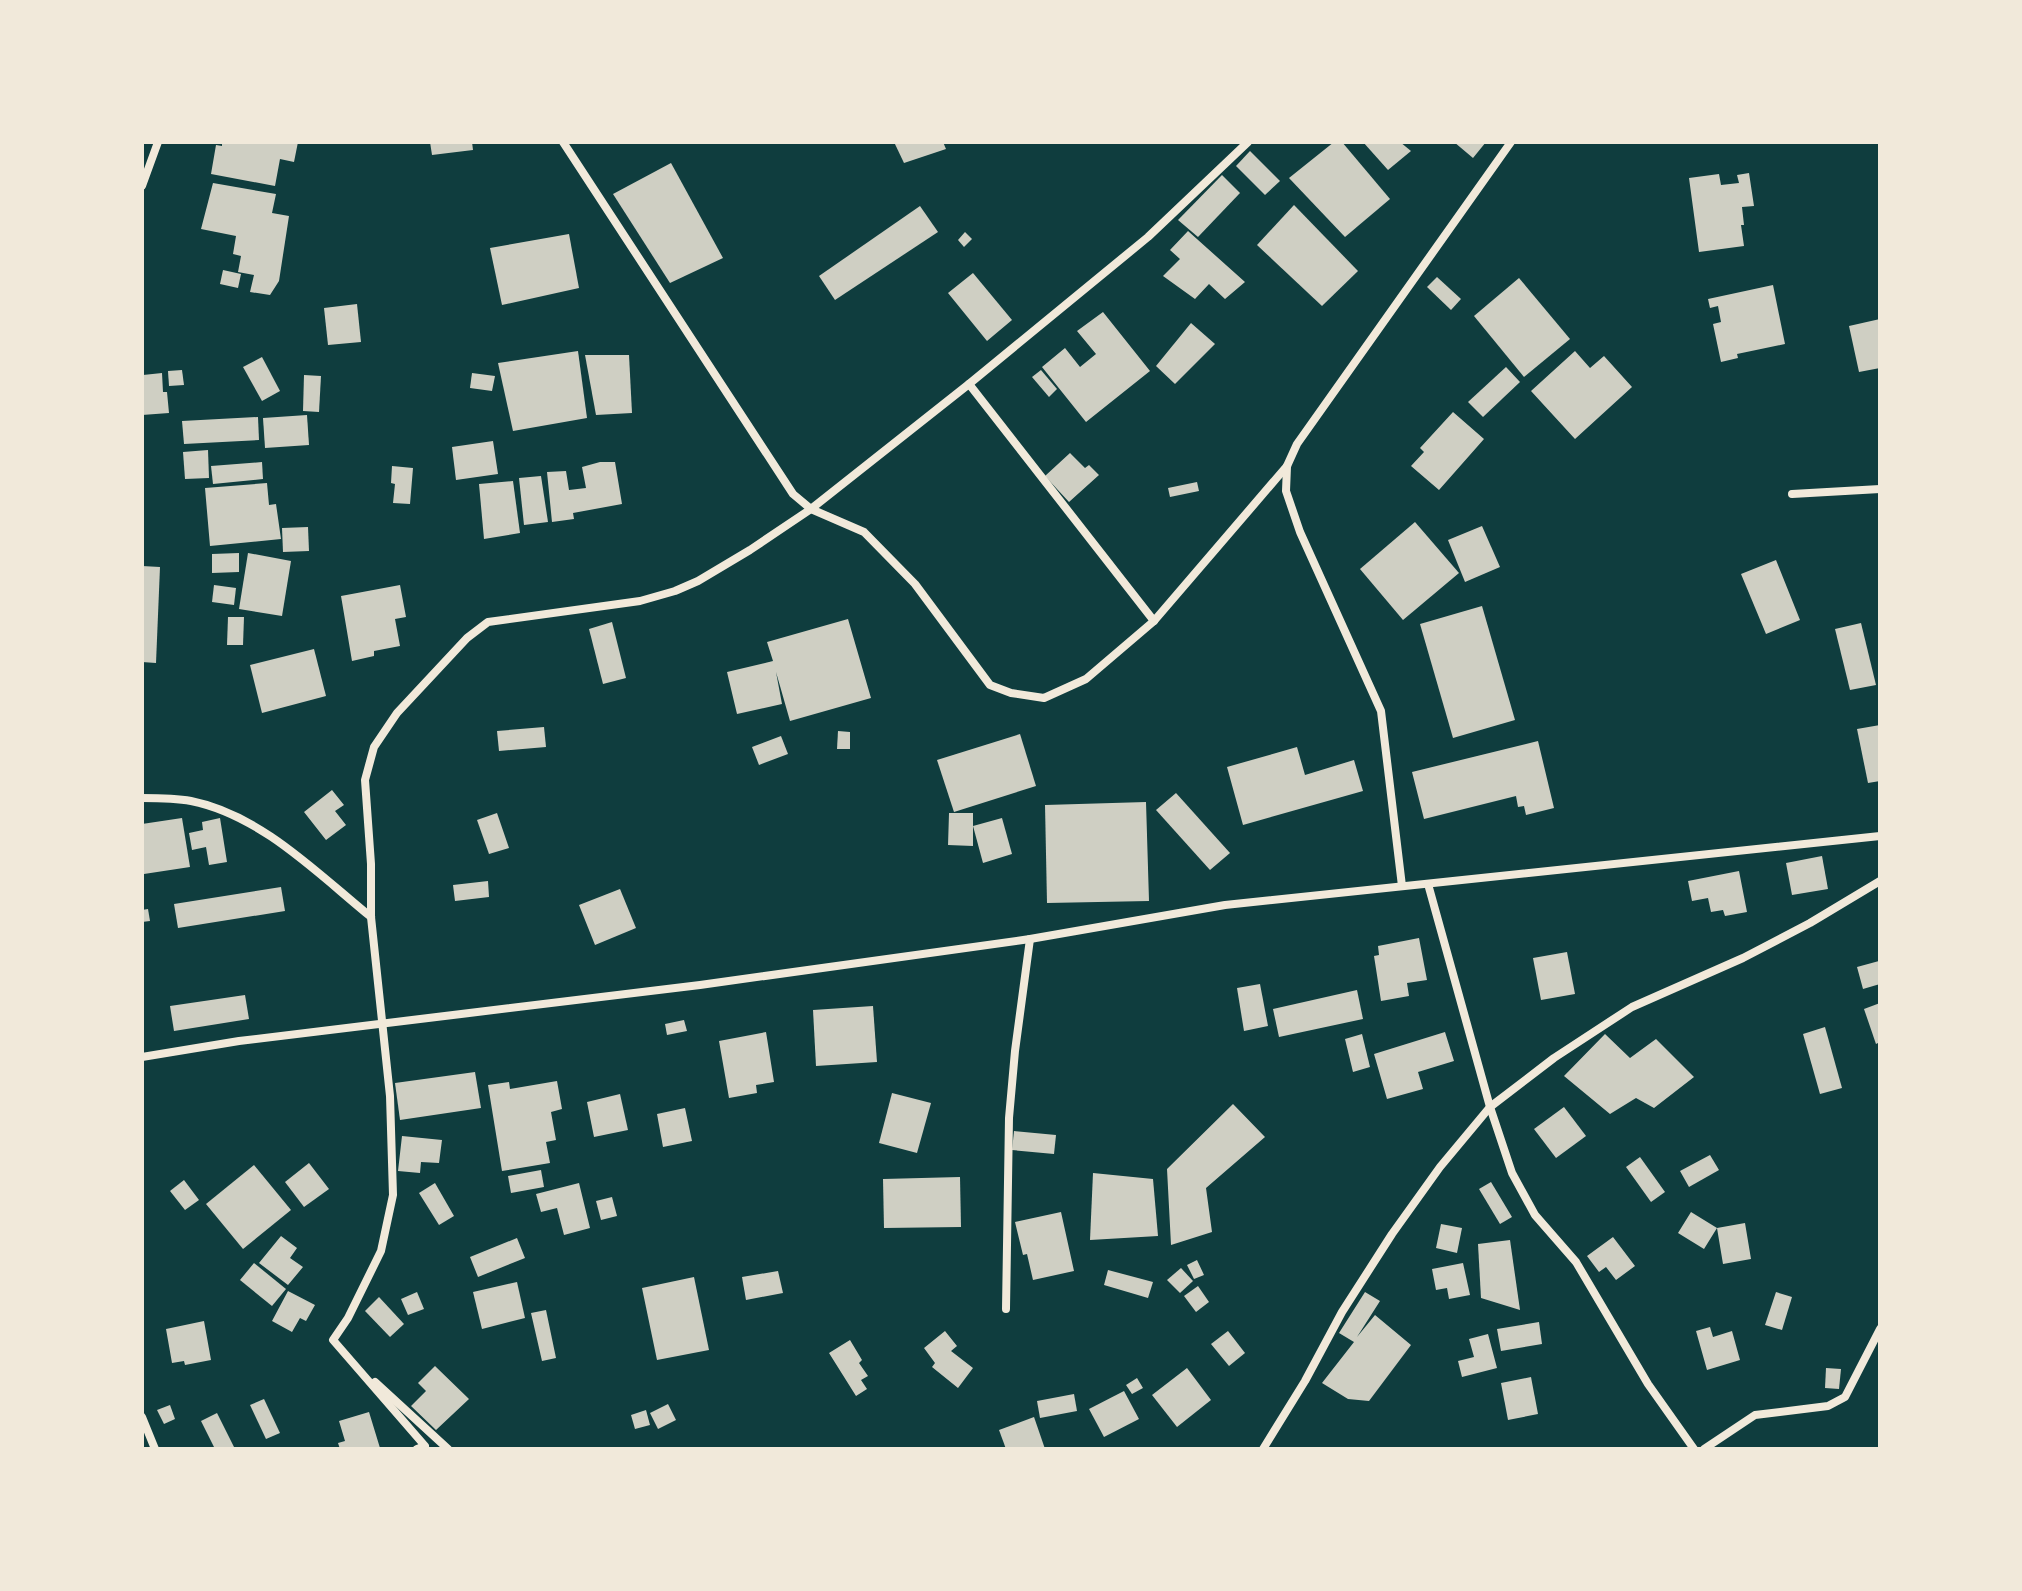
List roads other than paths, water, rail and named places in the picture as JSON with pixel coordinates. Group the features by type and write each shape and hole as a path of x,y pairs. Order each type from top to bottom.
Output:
{"street":[{"path":"142,186 158,142"},
{"path":"563,142 798,501 864,532 915,584 990,685 1011,693 1044,698 1086,679 1154,621 1287,466 1297,444 1511,142"},
{"path":"333,1340 348,1318 381,1251 393,1195 390,1096 371,917 365,780 374,747 397,713 467,638 488,622 640,601 675,591 750,550 811,509 969,384 1148,237 1248,142"},
{"path":"969,384 1154,621"},
{"path":"1287,466 1286,491 1300,532 1381,711 1402,886"},
{"path":"1792,494 1880,489"},
{"path":"142,798 193,802 224,812 263,832 371,917"},
{"path":"142,1057 239,1041 700,985 1030,939 1225,905 1880,836"},
{"path":"1263,1449 1297,1395 1342,1312 1392,1234 1440,1167 1490,1107 1554,1058 1632,1007 1743,958 1880,881"},
{"path":"1428,884 1490,1107 1512,1173 1535,1215 1576,1262 1648,1384 1694,1449"},
{"path":"1006,1309 1009,1118 1030,939"},
{"path":"1704,1449 1755,1415 1828,1406 1845,1397 1880,1329"},
{"path":"333,1340 425,1446 417,1449"},
{"path":"333,1340 448,1449"},
{"path":"142,1417 155,1449"}]}
